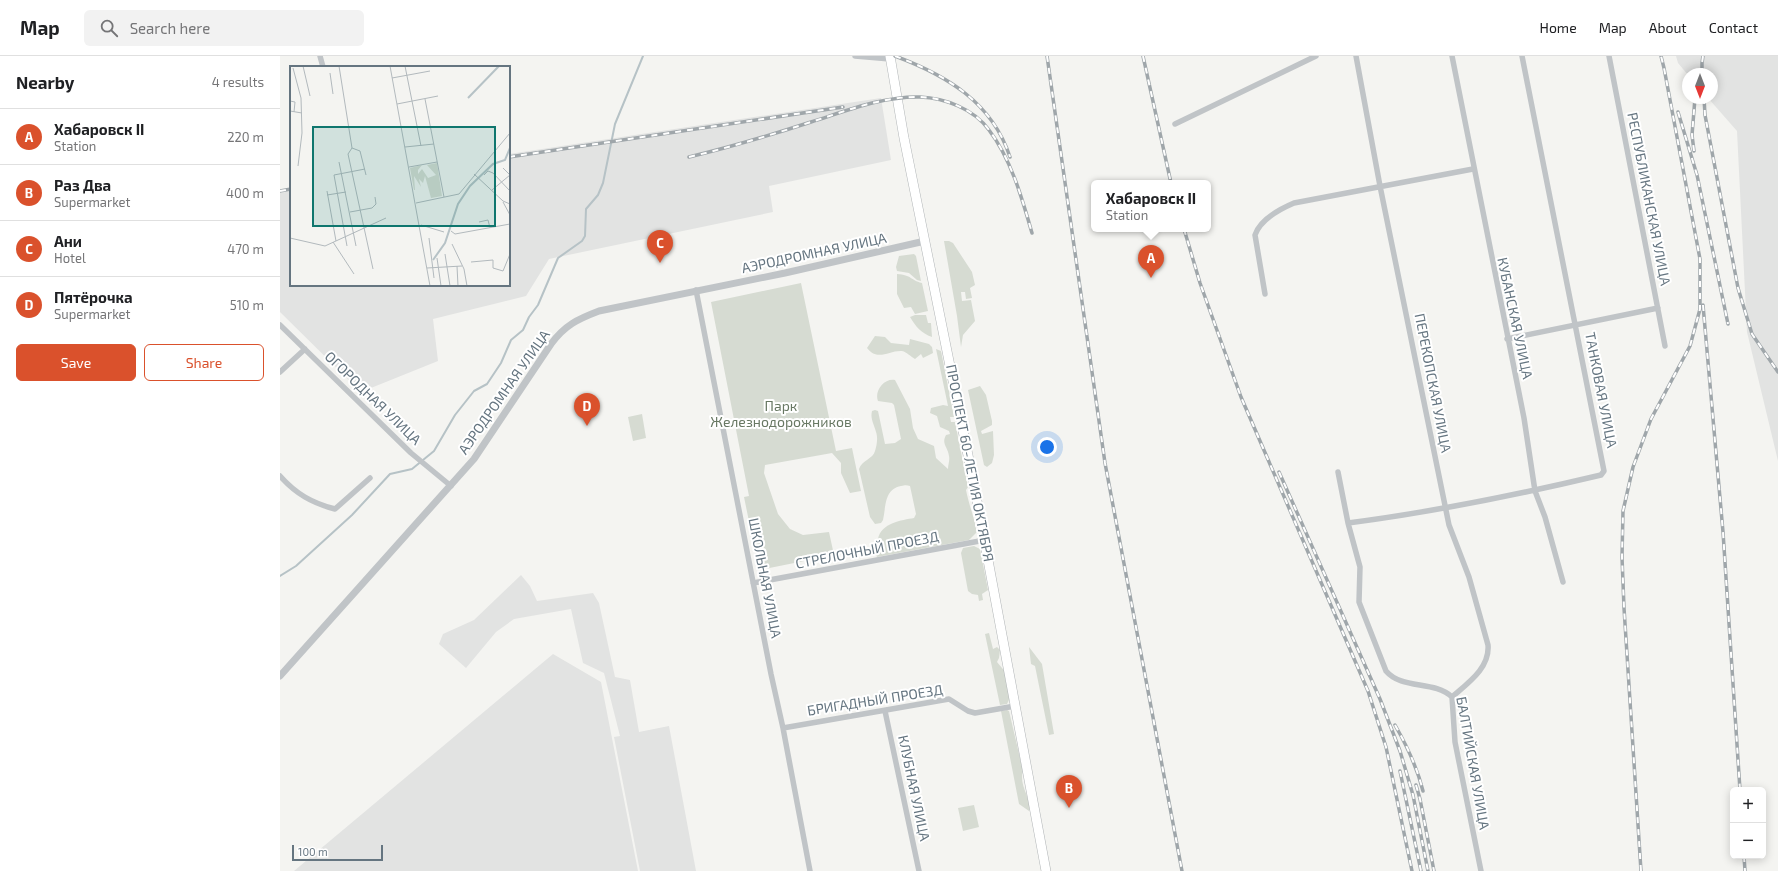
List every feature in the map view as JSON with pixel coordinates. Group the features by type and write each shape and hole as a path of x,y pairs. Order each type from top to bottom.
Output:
{"highway":[{"name":"ПРОСПЕКТ 60-ЛЕТИЯ ОКТЯБРЯ","path":"890,58 985,540 1046,871"}],"street":[{"path":"320,56 323,66"},
{"path":"855,56 890,58"},
{"path":"1175,124 1316,56"},
{"name":"ПЕРЕКОПСКАЯ УЛИЦА","path":"1356,56 1380,186 1449,525 1471,584 1481,616 1489,651 1482,668 1452,697"},
{"name":"КУБАНСКАЯ УЛИЦА","path":"1452,56 1473,169 1524,418 1535,491 1545,517 1563,582"},
{"name":"ТАНКОВАЯ УЛИЦА","path":"1348,523 1446,508 1535,491 1601,476 1604,471 1522,56"},
{"name":"РЕСПУБЛИКАНСКАЯ УЛИЦА","path":"1609,56 1665,346"},
{"path":"1265,294 1255,236 1257,231 1272,215 1294,203 1473,169"},
{"name":"АЭРОДРОМНАЯ УЛИЦА","path":"280,676 474,459 551,344 566,327 575,320 599,311 696,290 785,274 925,241"},
{"name":"ШКОЛЬНАЯ УЛИЦА","path":"696,290 810,871"},
{"path":"1507,339 1658,308"},
{"name":"ОГОРОДНАЯ УЛИЦА","path":"280,325 423,463 451,486"},
{"path":"280,372 305,349"},
{"name":"БАЛТИЙСКАЯ УЛИЦА","path":"1338,472 1348,523 1360,567 1358,590 1360,606 1386,671 1394,677 1409,683 1439,688 1452,697 1455,742 1481,871"},
{"path":"280,476 294,491 300,495 336,508 370,478"},
{"name":"СТРЕЛОЧНЫЙ ПРОЕЗД","path":"753,583 985,540"},
{"name":"БРИГАДНЫЙ ПРОЕЗД","path":"783,728 949,699 975,714 1015,706"},
{"name":"КЛУБНАЯ УЛИЦА","path":"885,711 919,871"}],"shaded area":[{"path":"1676,56 1778,56 1778,461 1747,332 1737,131 1713,104 1718,104 1718,68 1682,68 1678,63"},
{"path":"881,98 891,160 769,186 773,212 549,259 526,296 433,319 438,361 361,392 280,312 280,193 290,191 290,286 510,286 510,154"},
{"path":"521,575 530,586 537,601 593,593 599,603 615,677 630,680 639,732 669,726 696,871 640,871 614,737 620,736 604,673 583,663 571,609 514,619 496,632 466,668 439,644 443,634 474,620"},
{"path":"553,654 601,682 638,871 294,871"}],"green space":[{"path":"944,241 953,243 972,272 975,285 970,288 972,298 966,299 965,292 961,292 962,301 971,300 975,321 963,335 961,347 957,316"},
{"path":"914,254 916,256 921,281 917,280 909,273 897,271 896,267 899,256"},
{"path":"897,274 906,275 922,283 928,311 915,314 911,307 904,308 897,294"},
{"name":"Парк Железнодорожников","path":"801,283 836,451 852,448 861,491 850,493 841,473 841,463 832,453 765,465 764,473 778,514 790,529 803,535 829,532 834,555 759,570 744,497 749,496 711,302"},
{"path":"915,315 926,315 928,323 931,323 932,337 922,332 914,324 910,317"},
{"path":"875,336 885,337 891,343 909,345 910,339 929,344 932,347 933,353 923,358 921,354 915,359 906,352 902,351 879,355 875,354 867,348"},
{"path":"936,349 941,351 954,417 950,417 951,422 955,422 968,487 966,490 977,532 969,540 877,557 877,541 883,529 893,523 914,518 916,514 910,486 905,485 891,491 887,499 883,520 881,523 875,524 870,517 859,469 862,464 874,454 876,446 877,436 872,419 872,411 878,411 885,444 895,443 901,439 894,405 892,403 878,401 877,393 884,383 895,380 910,409 913,428 918,439 934,446 936,458 948,469 949,458 944,441 946,435 950,434 949,431 940,427 937,416 930,413 931,408 943,405 948,406"},
{"path":"980,386 986,395 992,421 992,425 981,431 982,434 993,431 994,455 992,463 987,467 984,465 968,390"},
{"path":"642,414 646,438 633,441 628,417"},
{"path":"974,546 980,549 988,590 982,594 983,600 979,601 978,595 972,594 968,591 961,553 963,548"},
{"path":"989,633 993,649 997,647 1000,650 997,662 1007,674 1005,678 1011,696 1007,704 1000,705 985,634"},
{"path":"1029,647 1042,664 1054,734 1049,735 1035,666 1031,664"},
{"path":"1001,711 1009,711 1023,771 1022,782 1029,802 1029,811 1019,804"},
{"path":"974,805 979,827 963,831 958,808"}],"waterway":[{"path":"280,576 296,566 352,515 390,474 412,469 434,451 455,415 474,391 487,384 501,363 511,340 523,330 529,317 538,305 558,258 582,241 585,236 586,209 598,195 603,183 615,124 643,56"}],"railway":[{"path":"895,56 932,72 965,93 992,121 1002,138 1010,157"},
{"path":"1047,56 1105,463 1182,871"},
{"path":"1143,56 1170,180"},
{"path":"1641,871 1624,608 1622,557 1623,511 1633,467 1651,419 1690,346 1700,309 1700,259 1661,56"},
{"path":"1702,68 1703,56"},
{"path":"689,157 751,141 851,109 892,99 920,97 949,102 975,116 983,123 997,141 1015,179 1032,233"},
{"path":"1694,151 1692,135 1695,104"},
{"path":"1704,104 1705,115 1738,288 1752,334 1778,372"},
{"path":"510,157 843,107"},
{"path":"1678,112 1697,175 1728,324"},
{"path":"280,191 290,189"},
{"path":"1185,232 1200,283 1241,397 1368,691 1386,747 1412,871"},
{"path":"1703,305 1723,532 1740,787"},
{"path":"1279,472 1380,699 1400,751 1413,795 1428,871"},
{"path":"1395,725 1411,757 1423,791"},
{"path":"1400,771 1421,871"},
{"path":"1416,785 1434,871"},
{"path":"1744,859 1745,871"}],"place":[{"name":"Ани","path":"660,263"},
{"name":"Хабаровск II","path":"1151,278"},
{"name":"Пятёрочка","path":"587,426"},
{"name":"Раз Два","path":"1069,808"}]}
